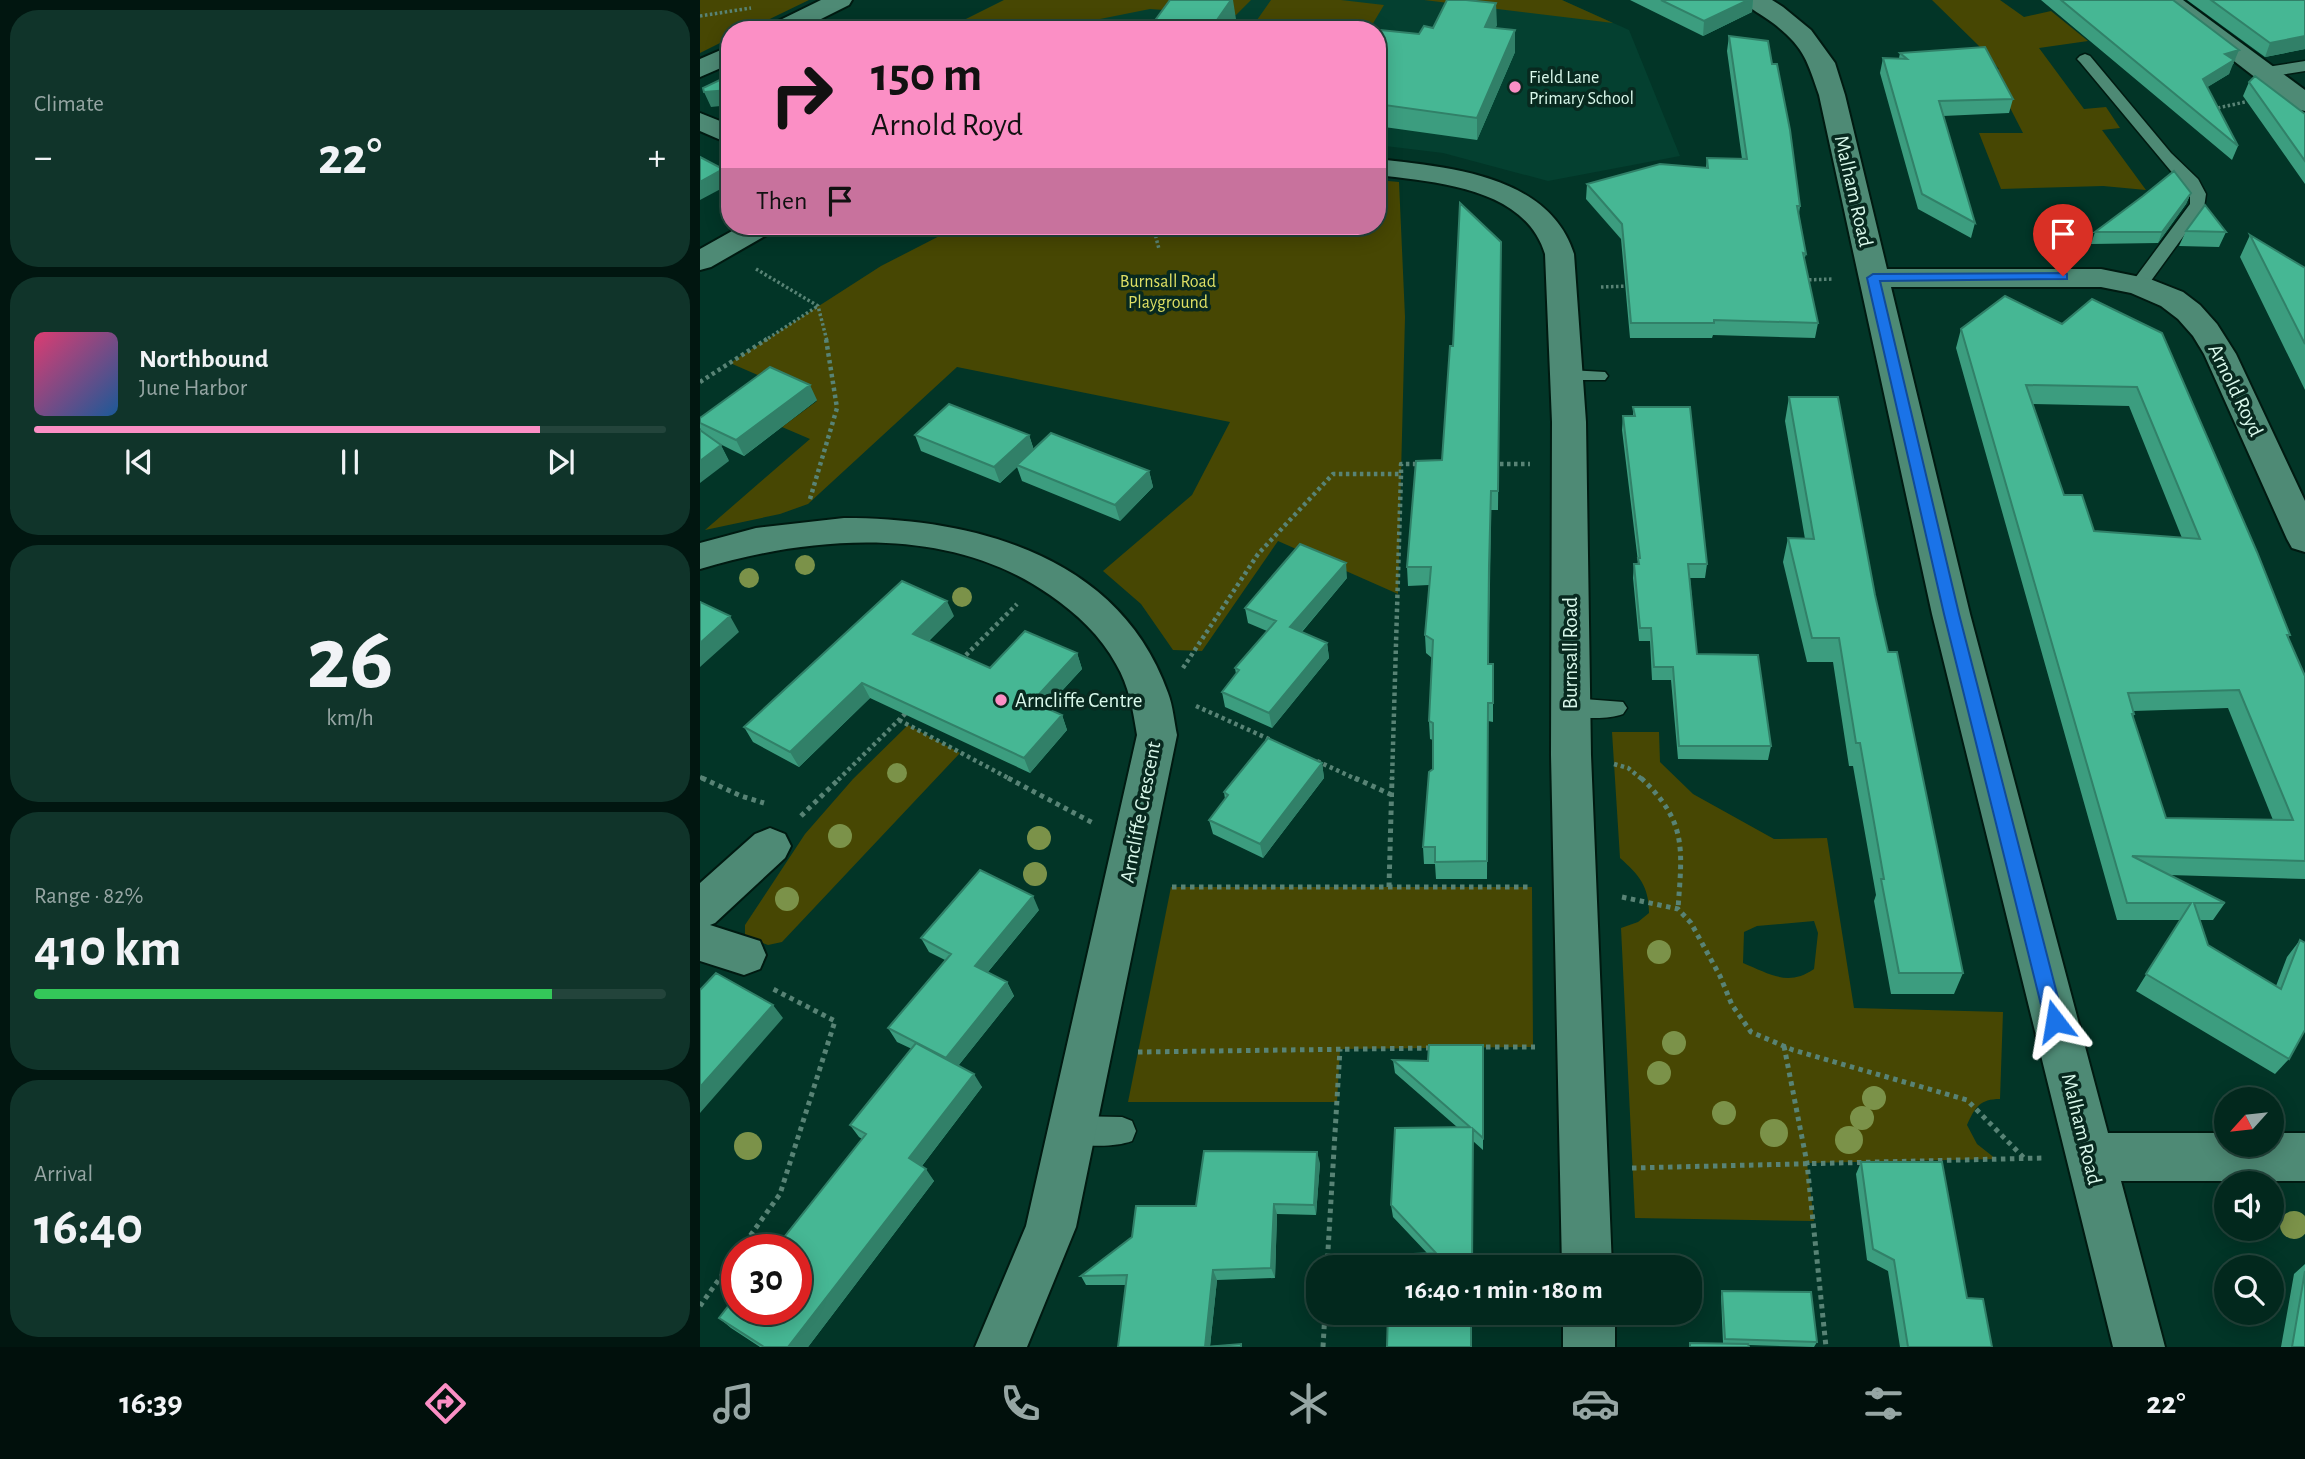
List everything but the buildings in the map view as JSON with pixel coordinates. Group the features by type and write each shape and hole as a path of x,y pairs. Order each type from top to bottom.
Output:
{"street":[{"path":"797,21 840,0"},
{"name":"Malham Road","path":"1755,0 1783,19 1803,38 1821,62 1832,95 1951,614 2139,1347"},
{"path":"2167,0 2298,97"},
{"path":"700,69 721,58"},
{"path":"700,121 721,132"},
{"name":"Burnsall Road","path":"1386,168 1456,177 1500,190 1534,215 1555,241 1562,288 1583,376 1569,464 1571,759 1587,1255"},
{"path":"700,261 746,235"},
{"name":"Arnold Royd","path":"1873,278 2101,278 2140,285 2172,299 2206,331 2220,354 2305,539"},
{"name":"Arncliffe Crescent","path":"700,556 741,544 811,534 873,531 934,535 993,551 1047,575 1087,601 1125,642 1161,702 1157,735 1126,887 1051,1227 1001,1347"},
{"path":"700,910 770,846"},
{"path":"700,942 744,955"},
{"path":"2089,1157 2305,1157"},
{"path":"1589,1325 1589,1347"}],"lane":[{"path":"2085,59 2199,194 2198,204 2140,285"},
{"path":"2267,72 2305,66"},
{"path":"1571,707 1615,708"},
{"path":"1072,1130 1122,1131"}],"path":[{"path":"2140,125 2298,97"},
{"path":"751,235 751,266 818,306 829,349 837,408 808,504 811,534"},
{"path":"1155,235 1159,249"},
{"path":"1792,281 1873,278"},
{"path":"1562,288 1643,285"},
{"path":"700,382 818,306"},
{"path":"1390,887 1401,474 1402,464 1429,464"},
{"path":"1485,464 1569,464"},
{"path":"1280,744 1161,702 1258,554 1333,474 1401,474"},
{"path":"958,662 1047,575"},
{"path":"770,846 909,710"},
{"path":"899,720 1134,844"},
{"path":"1305,755 1392,795"},
{"path":"1571,759 1627,766 1665,799 1682,839 1678,909"},
{"path":"700,777 741,796 766,803"},
{"path":"791,811 803,814"},
{"path":"1126,887 1575,887 1678,909 1692,923 1732,1005 1751,1032 1784,1045 1967,1100 2025,1159"},
{"path":"744,955 732,968 835,1021 780,1194 751,1234"},
{"path":"1784,1045 1807,1163 1826,1347"},
{"path":"1464,1047 1581,1046"},
{"path":"1089,1052 1436,1048"},
{"path":"1328,1255 1340,1049"},
{"path":"1585,1170 2089,1157"},
{"path":"700,1306 721,1276"},
{"path":"1323,1347 1324,1325"}],"shaded area":[{"name":"Field Lane Primary School","path":"1004,0 1562,0 1629,30 1680,156 1548,181 1443,153 1386,146 1386,21 962,21"}],"green space":[{"path":"700,0 809,0 766,21 721,21 721,42 700,53"},
{"path":"1004,0 1251,0 1236,15 1150,9 1090,21 962,21"},
{"path":"1271,0 1341,0 1384,5 1374,21 1257,20"},
{"path":"1424,0 1562,0 1613,23"},
{"path":"1932,0 2000,0 2024,17 2051,11 2088,41 2039,48 2084,109 2106,107 2120,128 2102,130 2146,190 2103,186 2001,189 1979,133 2023,133 1991,71 1999,69"},
{"name":"Burnsall Road Playground","path":"1386,181 1399,182 1405,317 1398,594 1278,541 1202,651 1173,650 1141,604 1103,571 1192,495 1230,422 957,367 808,504 780,514 705,530 810,439 782,427 817,401 730,363 881,266 941,235 1386,235"},
{"path":"908,725 960,753 782,942 768,945 745,936 745,925 805,834 853,779"},
{"path":"1612,732 1659,732 1660,762 1693,794 1774,839 1827,838 1854,1008 2003,1012 2000,1099 1979,1105 1967,1125 1977,1144 1996,1159 1807,1163 1814,1221 1635,1218 1621,928 1638,922 1649,913 1649,904 1642,882 1620,858","holes":["1814,921 1818,933 1814,969 1805,974 1779,977 1743,963 1744,932 1757,926"]},
{"path":"1171,887 1532,887 1533,1047 1340,1049 1337,1102 1128,1102"}],"place":[{"name":"Field Lane Primary School","path":"1515,87"},
{"name":"Arncliffe Centre","path":"1001,700"}],"route":[{"path":"2055,1021 1951,614 1873,278 2063,276"}]}
